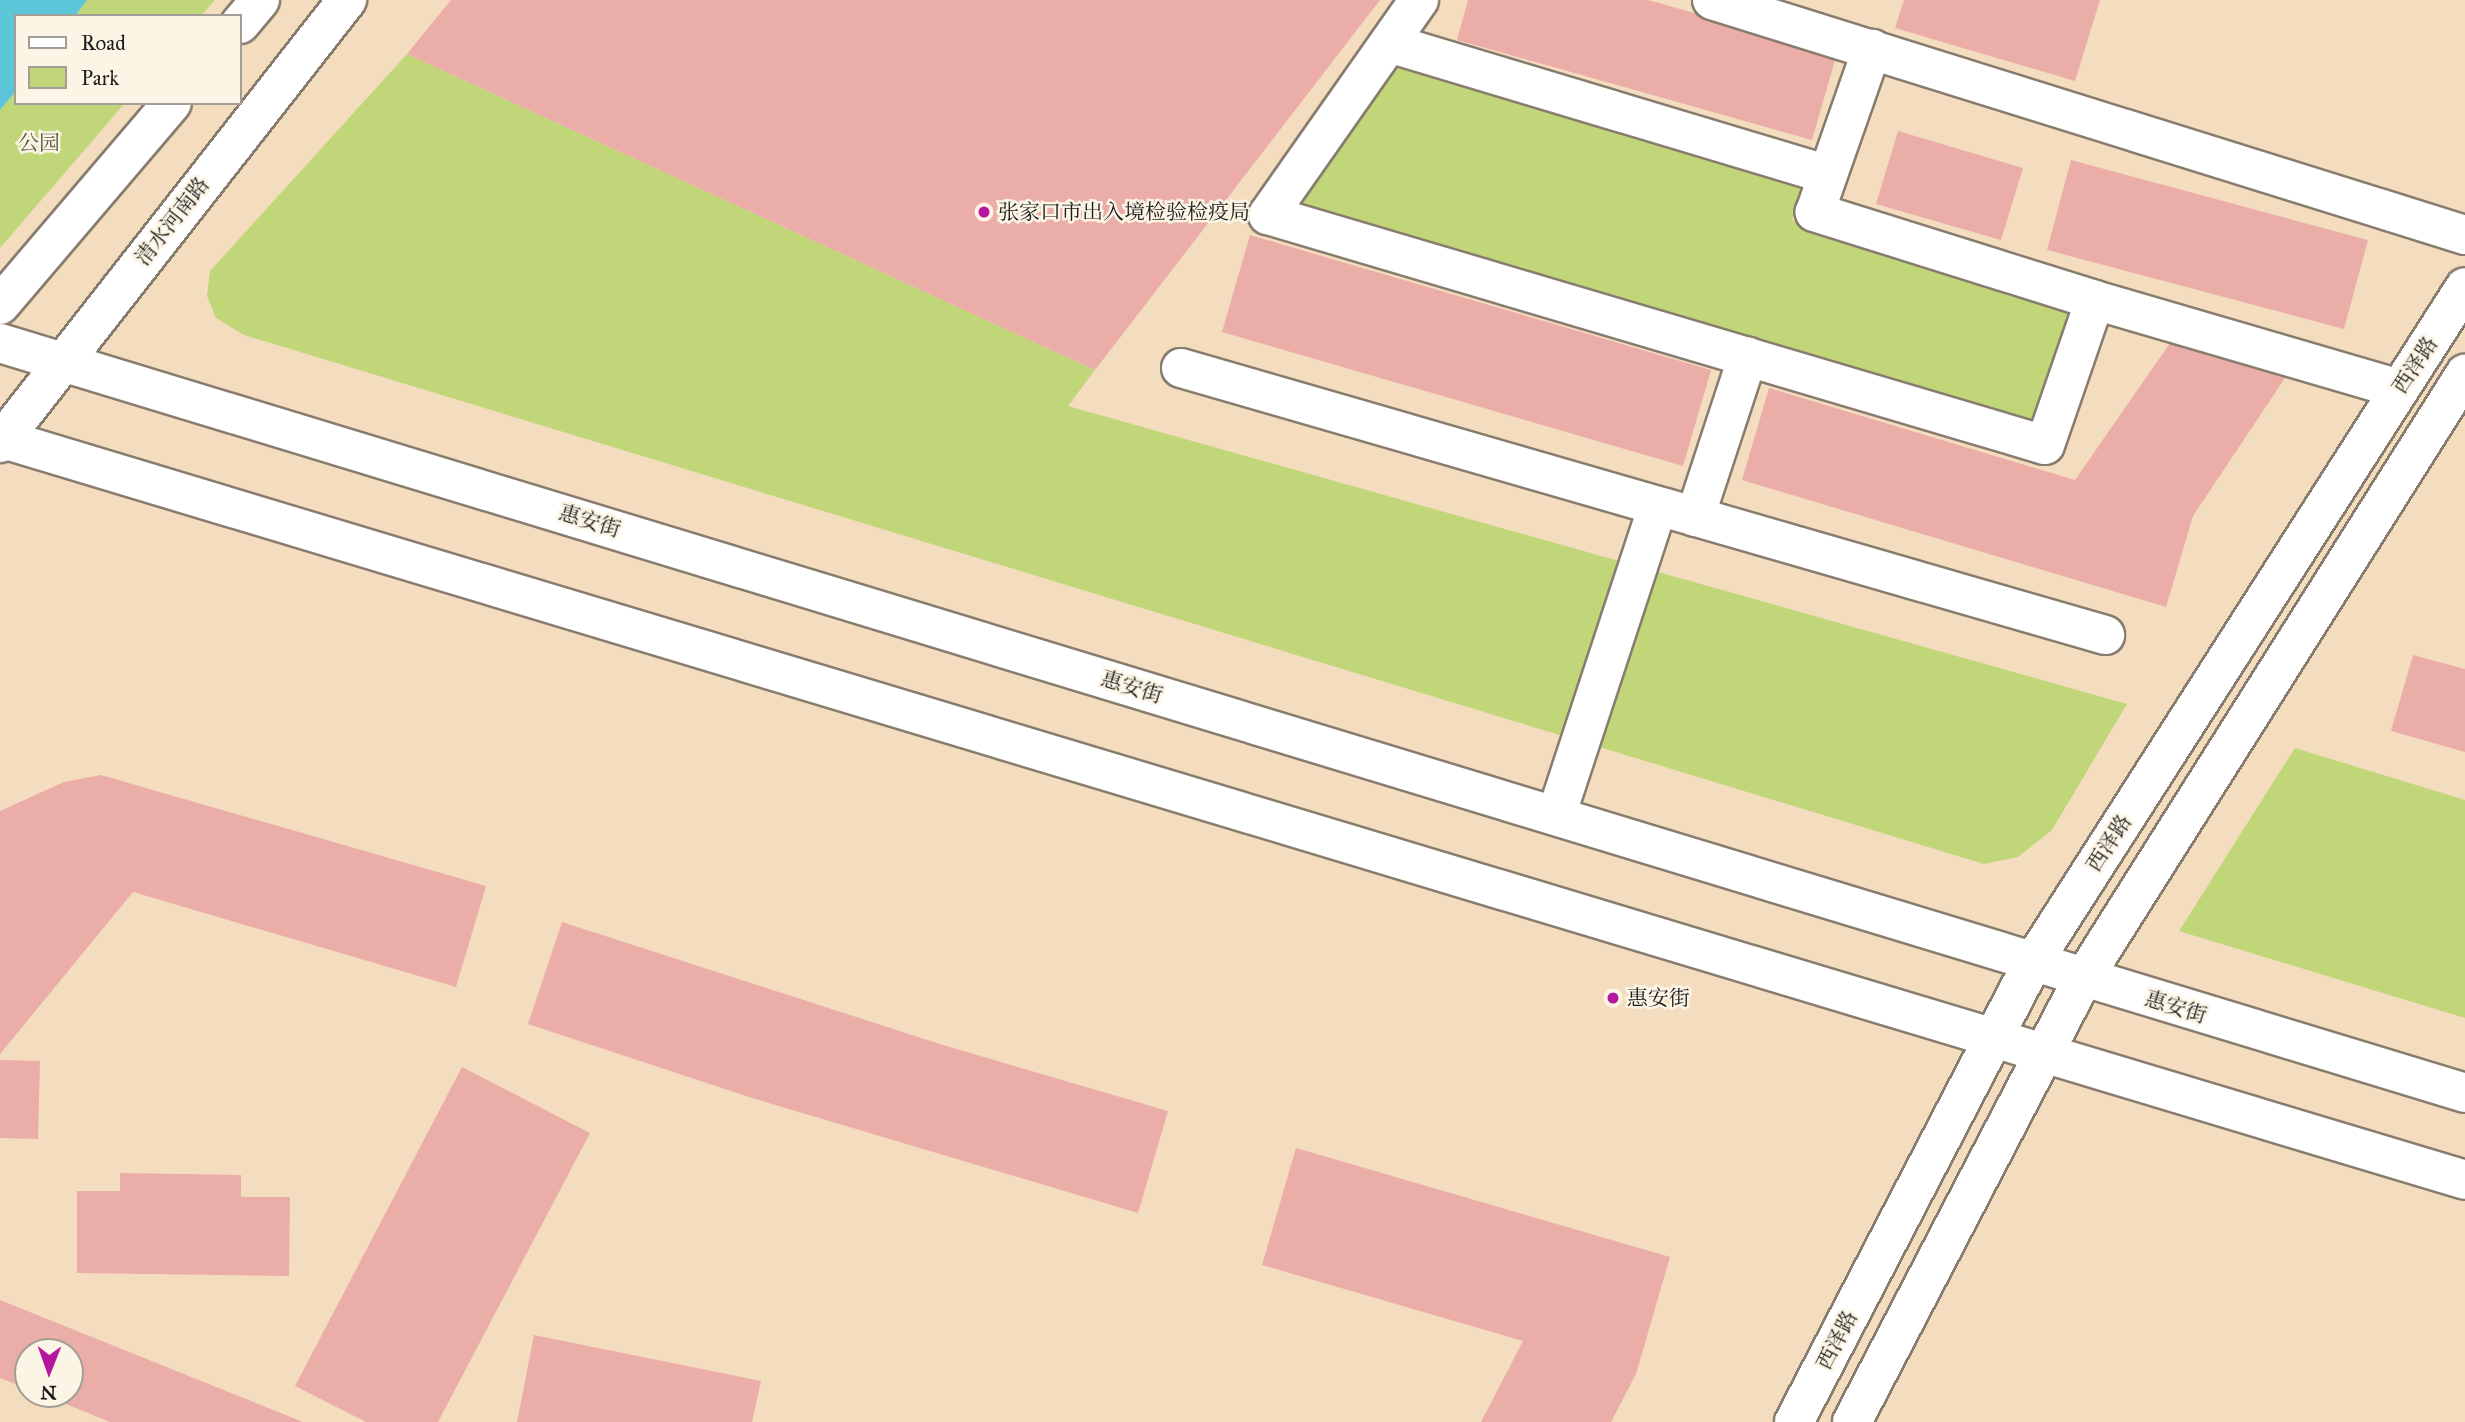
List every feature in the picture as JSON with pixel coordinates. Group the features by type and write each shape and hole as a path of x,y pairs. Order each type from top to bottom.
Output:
{"main road":[{"path":"242,22 260,0"},
{"name":"清水河南路","path":"1,440 347,0"},
{"path":"1419,0 1268,215 2045,445 2095,300"},
{"path":"1712,0 2465,235"},
{"path":"1389,43 1828,175"},
{"path":"1872,50 1815,212 2095,300 2399,389"},
{"path":"0,305 170,105"},
{"name":"西泽路","path":"1794,1422 2033,962 2465,287"},
{"name":"惠安街","path":"0,343 63,360 2083,979 2465,1093"},
{"path":"1695,517 1748,356"},
{"path":"1181,368 2105,635"},
{"path":"1852,1422 2083,979 2465,374"},
{"path":"1,440 2465,1180"},
{"path":"1556,816 1658,506"}],"green space":[{"path":"87,0 215,0 203,14 76,14"},
{"path":"407,54 1095,370 1068,406 2127,704 2052,830 2018,857 1984,864 244,335 216,318 207,296 210,271"},
{"path":"1397,62 1808,181 1792,220 2073,311 2033,424 1300,207"},
{"name":"公园","path":"14,93 14,105 123,105 0,248 0,110"},
{"path":"2295,748 2465,800 2465,1018 2179,931"}],"water":[{"path":"0,0 87,0 76,14 14,14 14,93 0,110"}],"building":[{"name":"张家口市出入境检验检疫局","path":"451,0 1380,0 1095,370 407,54"},
{"path":"1468,0 1648,0 1837,53 1812,140 1457,40"},
{"path":"1904,0 2100,0 2075,81 1895,28"},
{"path":"1898,131 2023,168 2001,240 1876,204"},
{"path":"2071,160 2368,240 2344,329 2047,250"},
{"path":"1250,235 1711,370 1683,466 1222,332"},
{"path":"2170,343 2285,378 2193,516 2166,607 1742,480 1769,388 2075,480"},
{"path":"2413,655 2465,669 2465,752 2391,731"},
{"path":"101,775 486,886 456,987 133,892 0,1054 0,811 64,782"},
{"path":"562,922 943,1045 1168,1111 1138,1213 749,1097 528,1024"},
{"path":"0,1060 40,1061 38,1139 0,1138"},
{"path":"462,1067 590,1133 438,1422 366,1422 295,1386"},
{"path":"1296,1148 1670,1257 1636,1374 1611,1422 1481,1422 1523,1341 1262,1265"},
{"path":"120,1173 241,1175 241,1197 290,1197 289,1276 77,1273 77,1191 120,1191"},
{"path":"0,1300 303,1422 110,1422 76,1408 84,1408 84,1338 14,1338 14,1384 0,1378"},
{"path":"534,1335 761,1381 752,1422 517,1422"}],"place":[{"name":"张家口市出入境检验检疫局","path":"984,212"},
{"name":"惠安街","path":"1613,998"}]}
